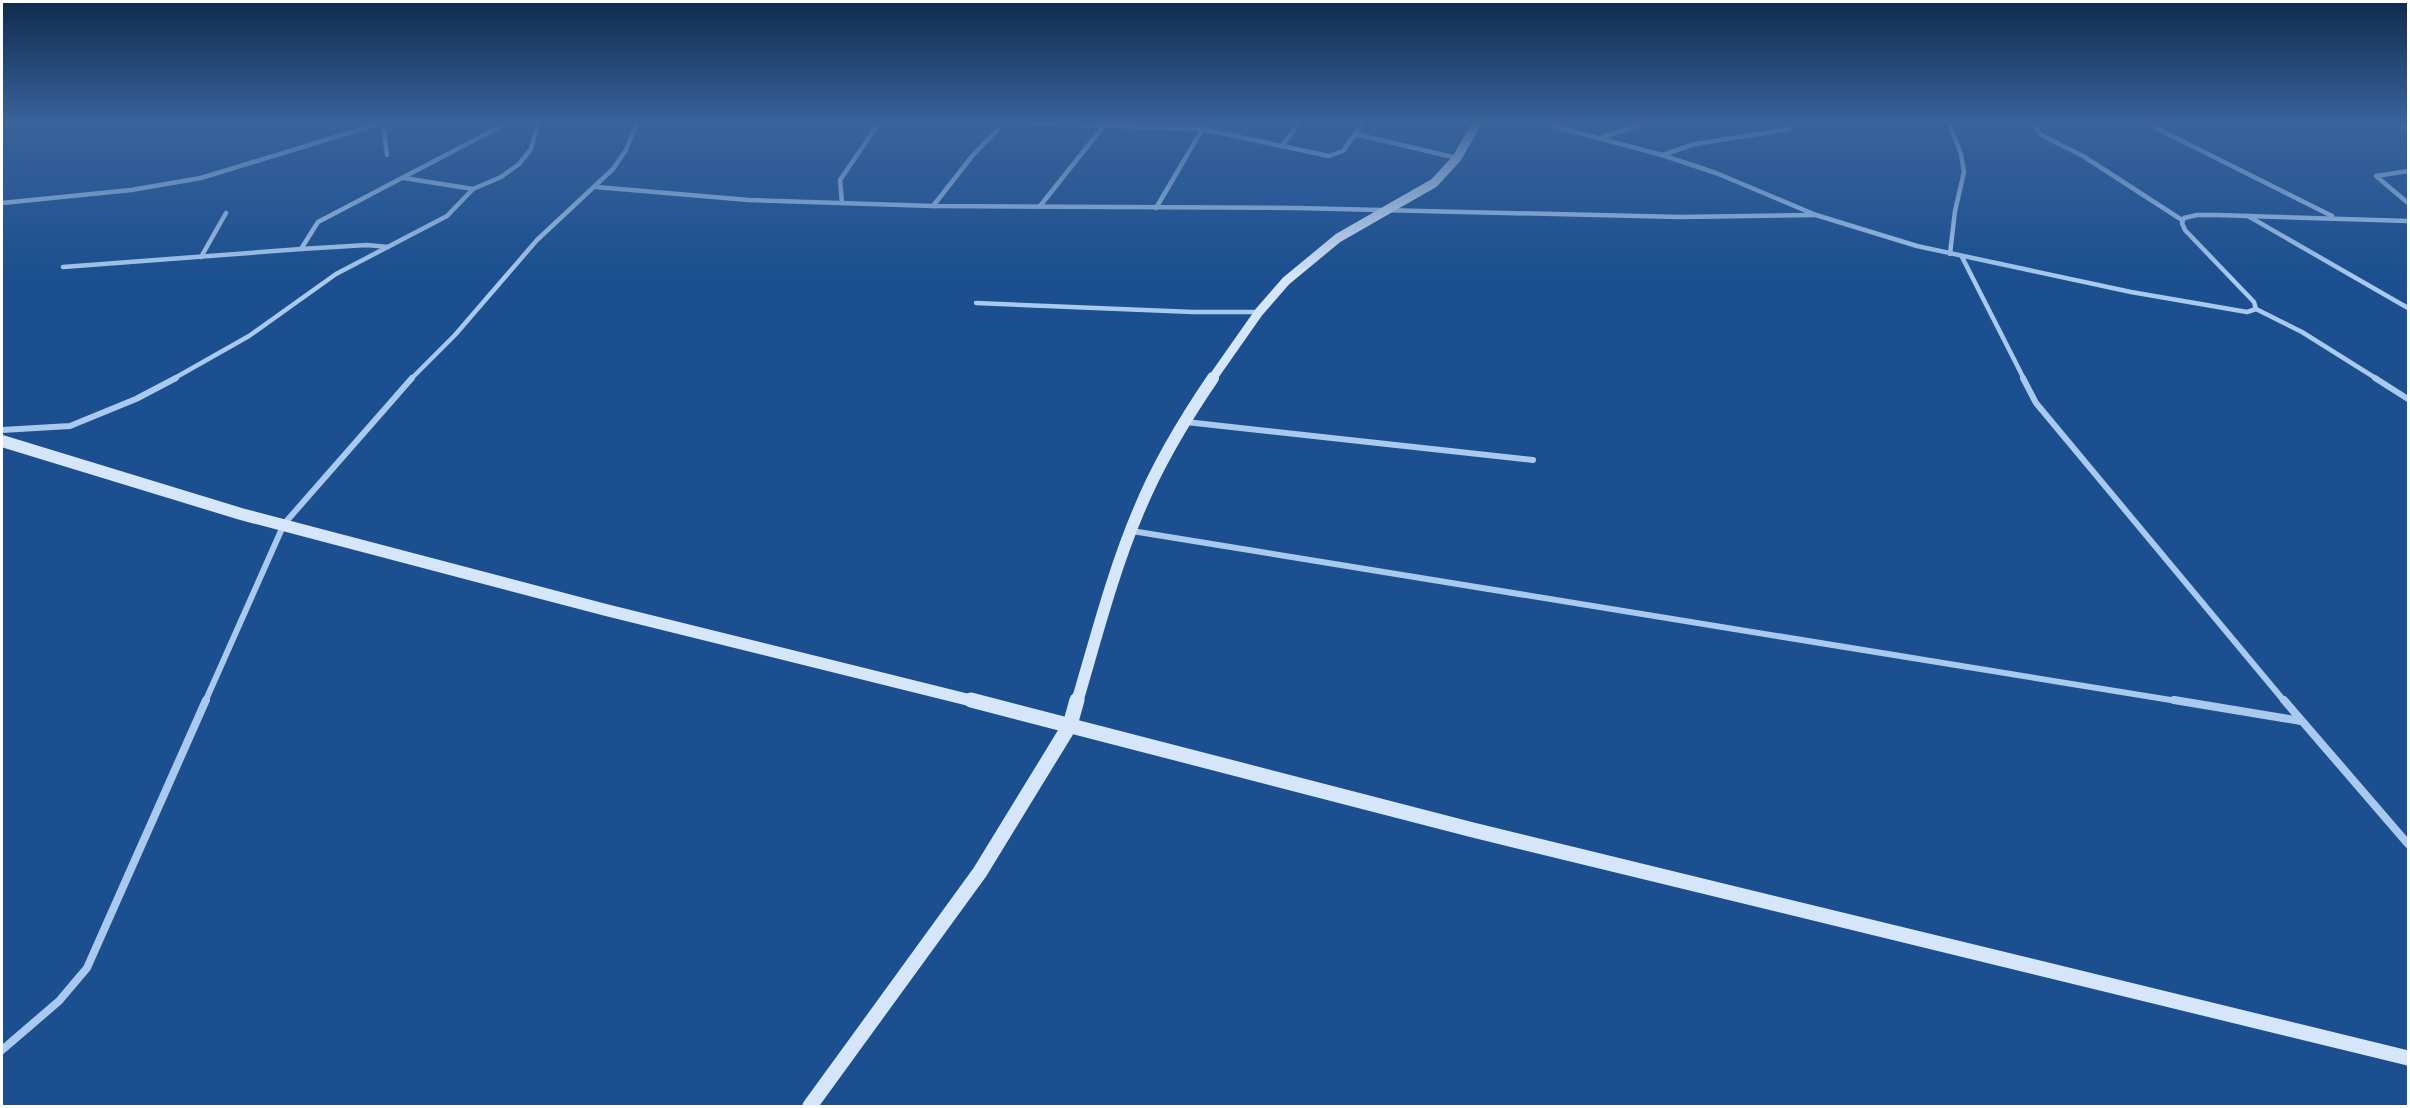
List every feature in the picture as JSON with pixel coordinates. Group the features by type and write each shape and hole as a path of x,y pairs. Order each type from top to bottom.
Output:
{"street":[{"path":"2,203 131,190 212,175"},
{"path":"302,249 318,222 410,175"},
{"path":"2,430 65,427 136,399 210,360 249,336 336,274 447,216 473,189 504,175"},
{"path":"2,1050 59,1001 87,968 284,524 412,377 455,336 537,240 608,175"},
{"path":"842,203 840,180 844,175"},
{"path":"933,206 958,175"},
{"path":"1040,206 1065,175"},
{"path":"1156,208 1175,175"},
{"path":"810,1107 980,872 1070,725 1100,624 1152,481 1185,422 1258,312 1286,281 1320,251 1338,238 1434,183 1442,175"},
{"path":"1720,175 1816,214 1950,254 2211,306 2247,312 2256,309 2302,332 2409,399"},
{"path":"1950,254 1955,210 1963,175"},
{"path":"2112,175 2182,220 2185,230 2254,302 2256,309"},
{"path":"2249,175 2335,218"},
{"path":"2385,175 2376,176 2409,203"},
{"path":"404,178 473,189"},
{"path":"596,187 749,200 933,206 1390,210 1680,217 1816,214"},
{"path":"201,257 226,213"},
{"path":"2182,220 2197,215 2247,215 2409,221"},
{"path":"2247,215 2409,308"},
{"path":"63,267 367,245 389,247"},
{"path":"1962,257 2036,403 2301,721 2409,844"},
{"path":"976,303 1193,312 1258,312"},
{"path":"1185,422 1533,460"},
{"path":"2,441 241,514 618,613 1070,725 1462,827 2409,1058"},
{"path":"1132,531 2301,721"}]}
